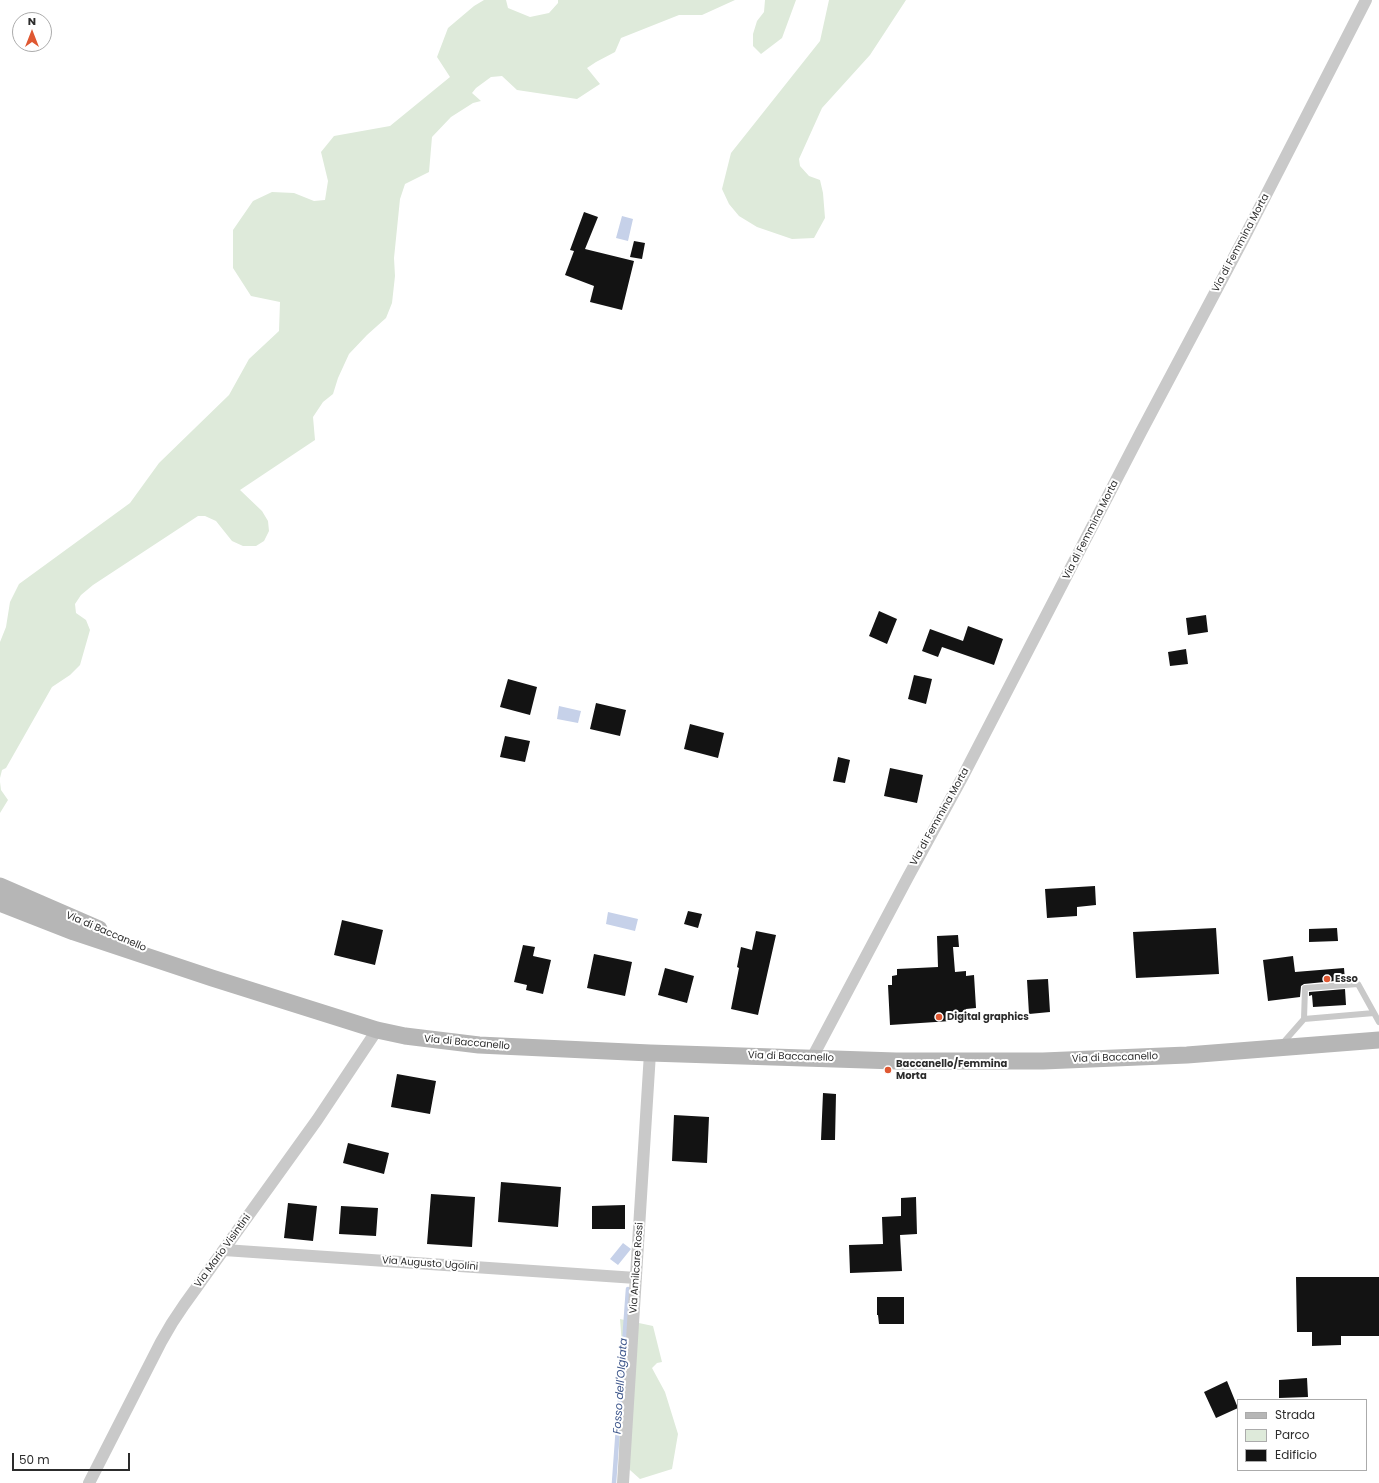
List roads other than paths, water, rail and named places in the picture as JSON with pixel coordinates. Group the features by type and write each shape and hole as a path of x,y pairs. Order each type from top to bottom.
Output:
{"street":[{"name":"Via di Femmina Morta","path":"812,1058 962,778 1244,238 1366,0"},
{"name":"Via di Baccanello","path":"0,886 212,978"},
{"name":"Via di Baccanello","path":"0,903 74,932 212,978 377,1030 413,1037 479,1045 650,1053 896,1061 1043,1061 1187,1055 1379,1040"},
{"name":"Via Mario Visintini","path":"89,1483 161,1342 184,1304 317,1120 377,1030"},
{"name":"Via Amilcare Rossi","path":"623,1483 650,1053"},
{"name":"Via Augusto Ugolini","path":"224,1250 636,1278"}],"lane":[{"path":"1279,1048 1304,1019 1305,988 1358,984 1379,1022"},
{"path":"1304,1019 1374,1013"}],"water":[{"path":"622,216 633,219 628,241 616,238"},
{"path":"559,706 581,711 578,723 557,719"},
{"path":"608,912 638,919 635,931 606,924"},
{"path":"623,1243 631,1249 618,1265 610,1259"}],"waterway":[{"name":"Fosso dell'Olgiata","path":"614,1483 628,1289"}],"place":[{"name":"Esso","path":"1327,979"},
{"name":"Digital graphics","path":"939,1017"},
{"name":"Baccanello/Femmina Morta","path":"888,1070"}]}
